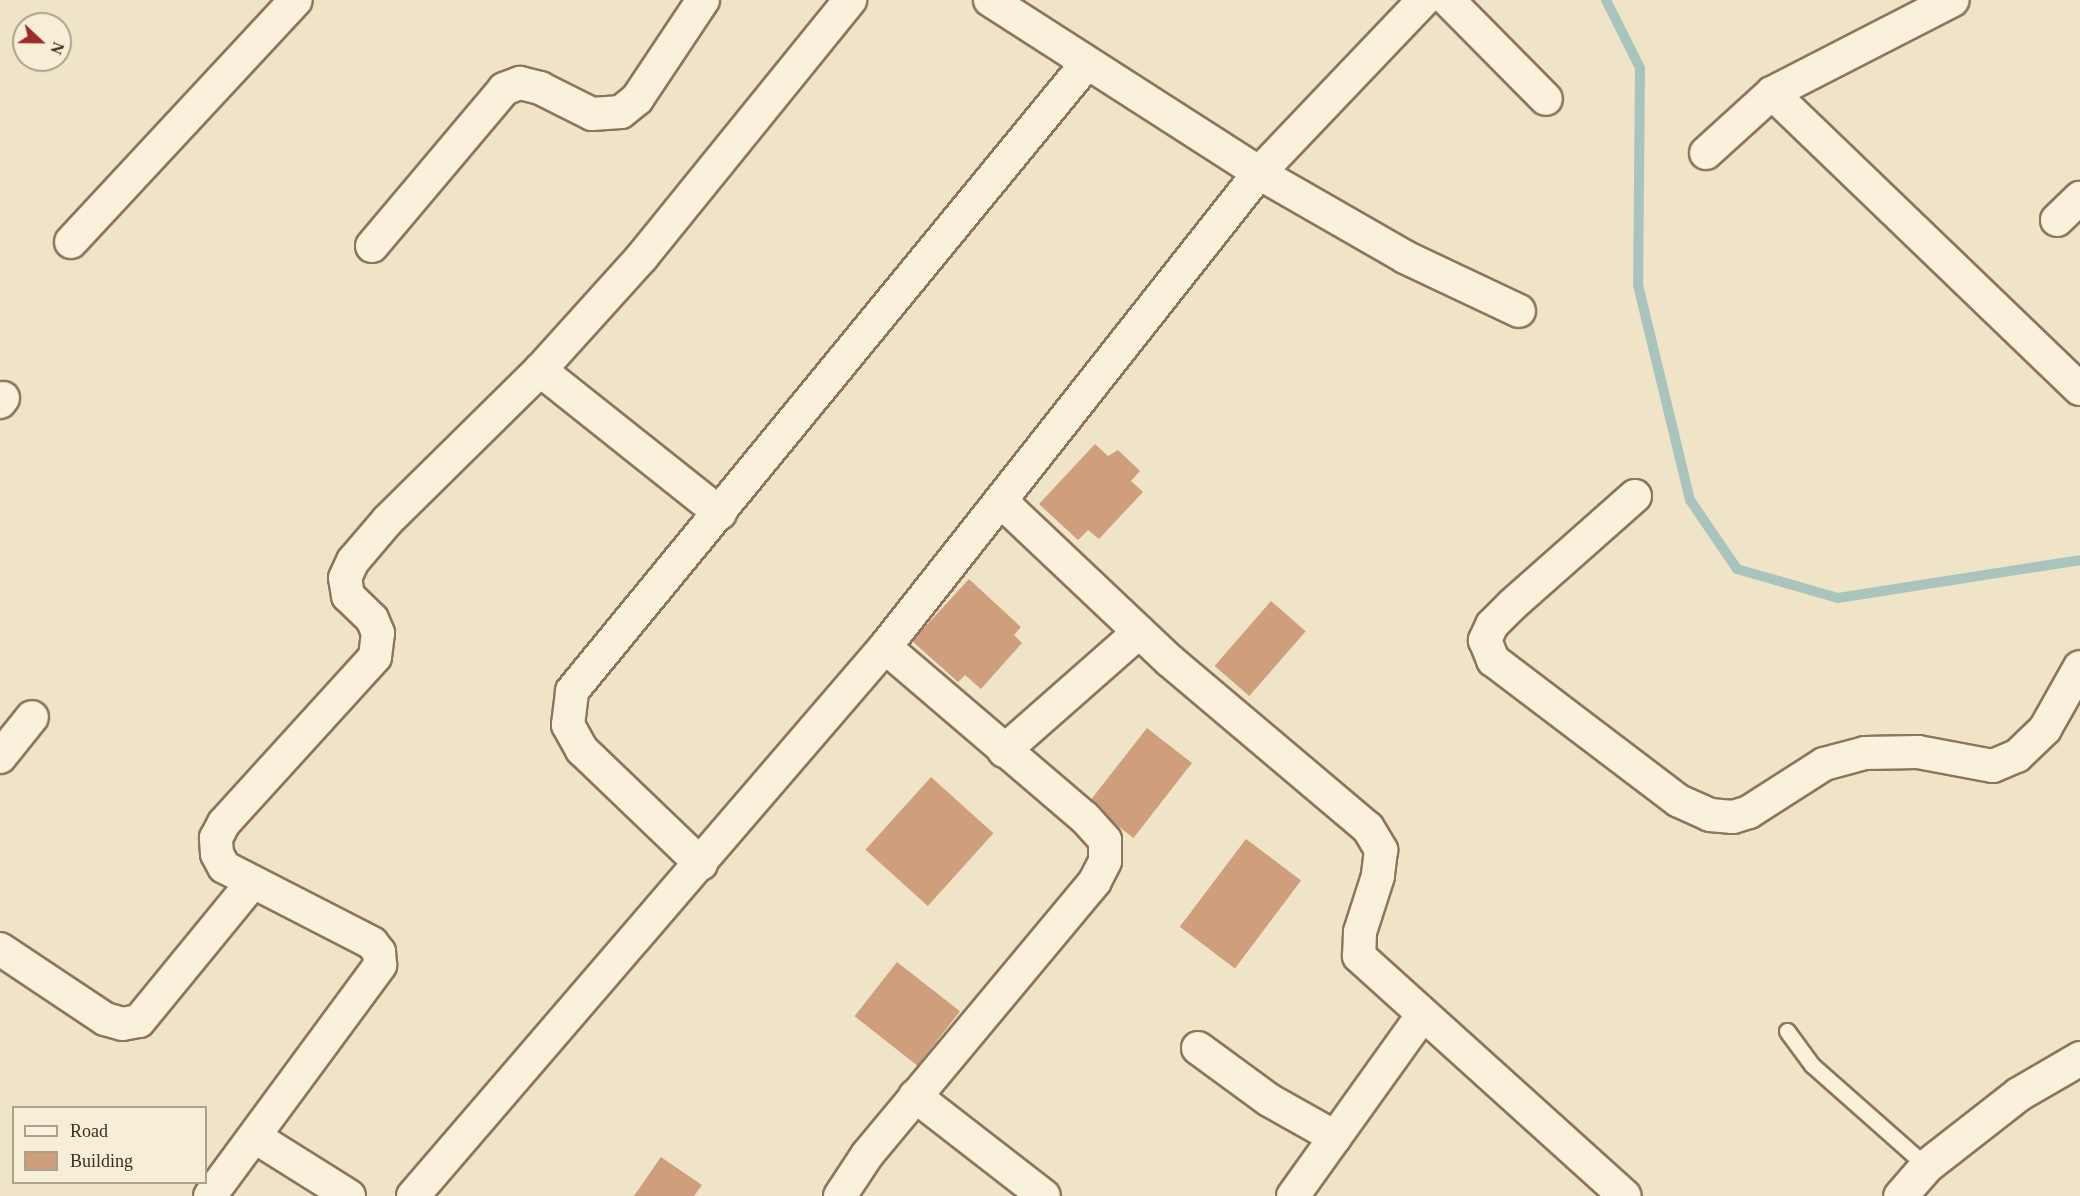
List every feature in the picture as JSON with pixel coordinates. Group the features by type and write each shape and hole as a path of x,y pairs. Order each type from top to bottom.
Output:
{"street":[{"path":"71,242 296,0"},
{"path":"372,246 504,89 520,83 540,88 592,114 621,112 637,99 703,0"},
{"path":"210,1196 380,965 379,952 372,943 224,867 217,854 216,838 224,823 375,657 378,633 372,619 348,596 345,579 353,561 388,520 540,370 642,257 850,0"},
{"path":"990,0 1259,173 1405,257 1519,311"},
{"path":"413,1196 701,864 885,647 1002,502 1259,173 1424,0"},
{"path":"1448,0 1546,99"},
{"path":"1706,153 1772,93 1953,0"},
{"path":"701,864 582,750 568,725 572,691 591,664 720,513 1088,63"},
{"path":"1772,93 2080,389"},
{"path":"2057,220 2080,198"},
{"path":"540,370 720,513"},
{"path":"1635,496 1512,605 1492,625 1485,640 1493,660 1679,801 1710,815 1733,817 1749,812 1824,764 1865,753 1918,752 1993,766 2017,756 2045,729 2080,667"},
{"path":"1002,502 1139,632 1368,828 1381,850 1378,876 1360,932 1359,956 1422,1016 1625,1196"},
{"path":"1004,751 1139,632"},
{"path":"840,1196 915,1096 1095,881 1105,861 1105,840 1085,818 885,647"},
{"path":"0,757 32,717"},
{"path":"0,949 105,1019 122,1024 139,1022 252,883"},
{"path":"1293,1196 1422,1016"},
{"path":"1198,1048 1269,1100 1335,1137"},
{"path":"1900,1196 1926,1166 2019,1094 2080,1058"},
{"path":"915,1096 1044,1196"},
{"path":"255,1137 349,1196"}],"lane":[{"path":"1788,1031 1812,1065 1926,1166"}],"building":[{"path":"1095,444 1108,456 1118,450 1140,471 1131,481 1143,492 1099,539 1088,530 1078,540 1039,504"},
{"path":"969,579 1021,627 1014,635 1022,643 981,689 965,675 958,682 912,641"},
{"path":"1271,601 1306,631 1249,696 1215,666"},
{"path":"1147,728 1192,763 1133,838 1089,803"},
{"path":"931,777 993,833 928,906 865,850"},
{"path":"1246,839 1301,881 1235,968 1180,927"},
{"path":"897,962 960,1011 918,1066 855,1016"},
{"path":"661,1157 702,1185 694,1196 634,1196"}],"waterway":[{"path":"1606,0 1640,68 1638,285 1690,500 1737,569 1838,598 2080,560"}]}
